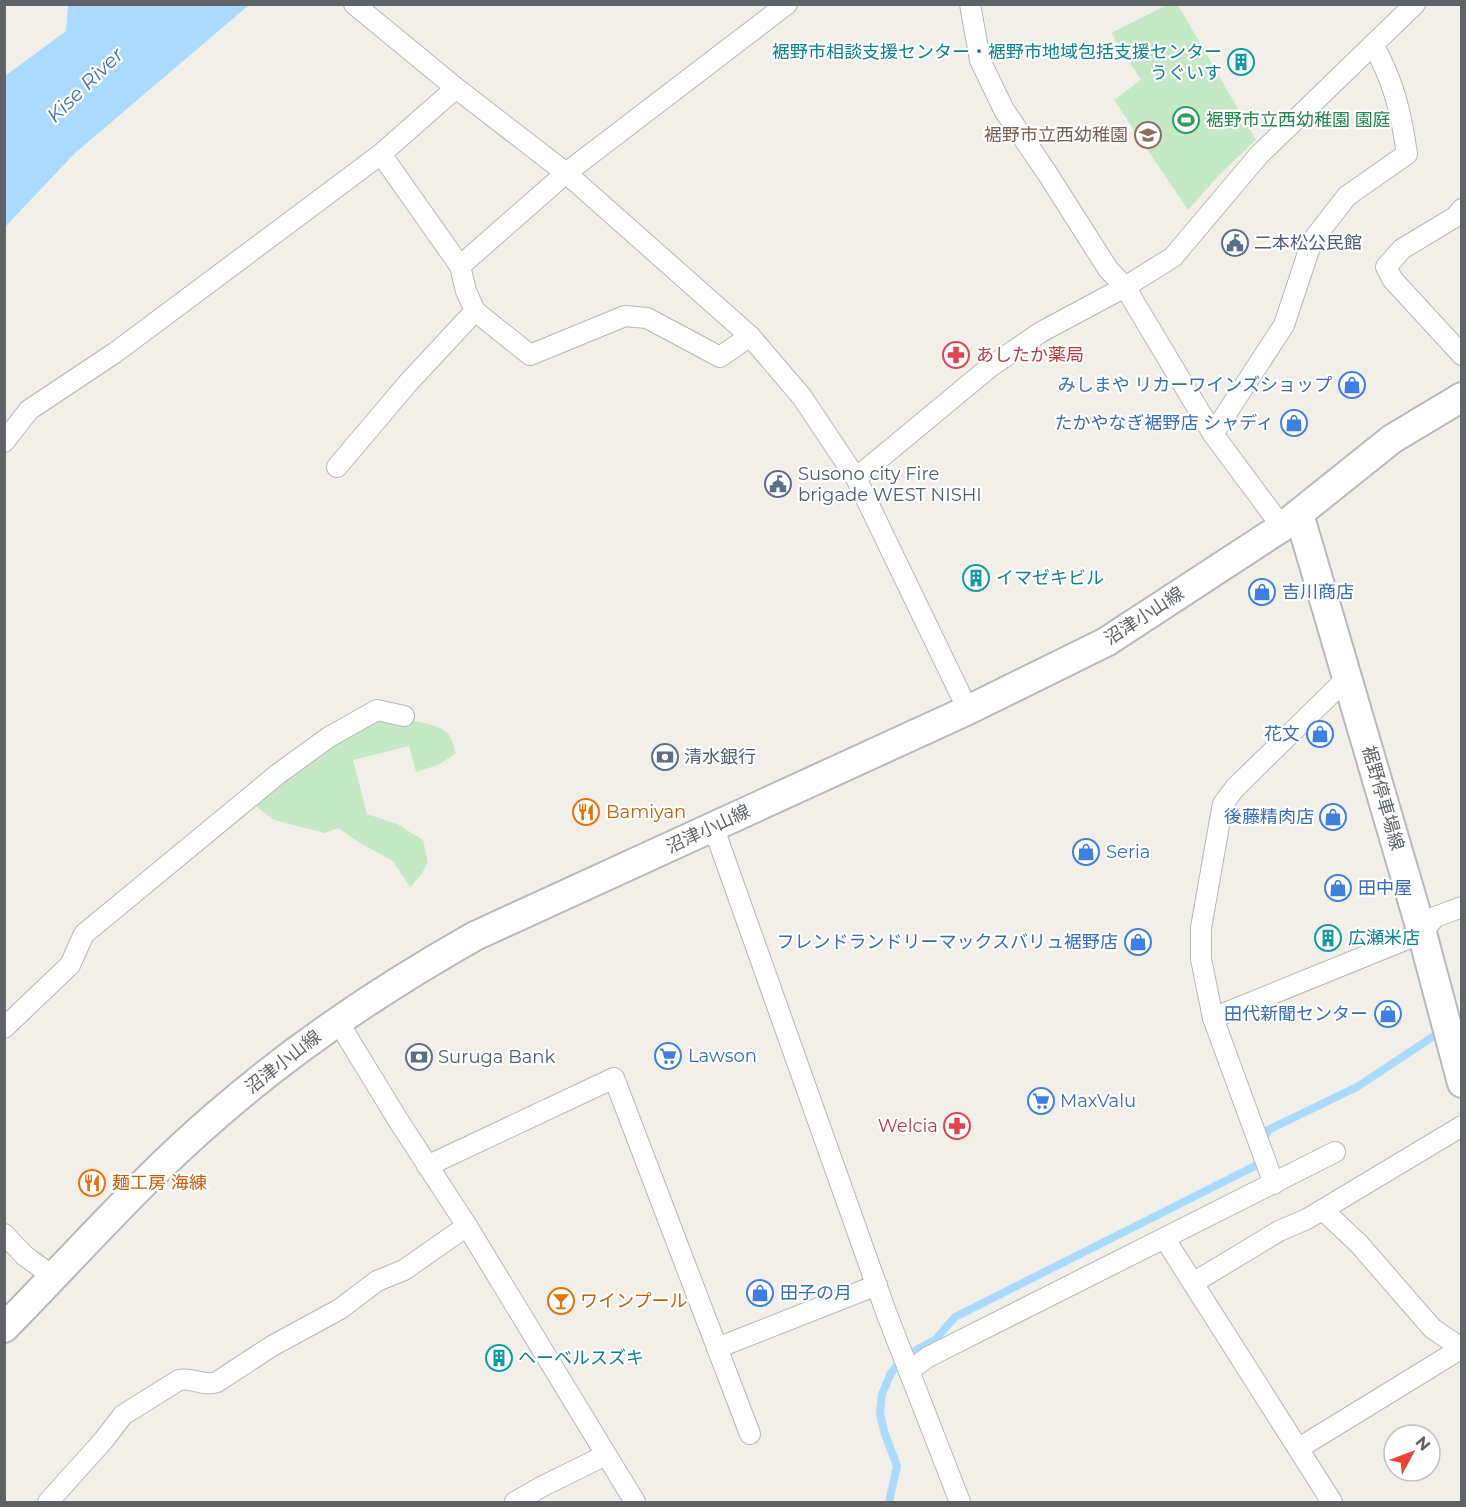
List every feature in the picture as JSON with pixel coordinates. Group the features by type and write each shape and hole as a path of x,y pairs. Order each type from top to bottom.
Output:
{"main road":[{"name":"沼津小山線","path":"4,1328 136,1192 216,1115 337,1020 412,972 475,936 968,710 1106,642 1290,520 1392,439 1461,397"},
{"name":"裾野停車場線","path":"1290,520 1347,678 1422,933 1461,1083"}],"street":[{"path":"354,4 456,88 566,173 750,336 802,397 856,478 968,710"},
{"path":"460,266 566,173 787,4"},
{"path":"970,4 980,60 1004,110 1108,269 1125,287 1213,434 1290,520"},
{"path":"856,478 990,367 1041,332 1125,287 1173,257 1259,155 1415,4"},
{"path":"1213,434 1284,325 1312,241 1347,196 1407,154 1401,114 1388,71 1374,46"},
{"path":"4,442 29,410 116,352 381,154 456,88"},
{"path":"381,154 460,266 466,291 475,311 530,355 625,316 647,318 720,357 750,336"},
{"path":"1461,208 1455,217 1402,249 1386,267 1393,280 1461,356"},
{"path":"337,467 408,383 475,311"},
{"path":"1274,1184 1213,1018 1201,959 1201,928 1223,804 1235,788 1347,678"},
{"path":"4,1028 70,965 84,934 278,774 329,737 367,714 377,710 404,716"},
{"path":"713,826 877,1285 960,1503"},
{"path":"1213,1018 1422,933 1436,917 1461,907"},
{"path":"337,1020 427,1166 467,1226 635,1503"},
{"path":"427,1166 614,1078 750,1434"},
{"path":"1194,1283 1278,1232 1323,1210 1461,1126"},
{"path":"909,1371 928,1357 1335,1152"},
{"path":"1299,1448 1461,1348 1432,1328 1359,1244 1323,1210"},
{"path":"48,1503 123,1415 179,1380 188,1378 208,1385 217,1382 272,1346 340,1309 377,1281 404,1270 467,1226"},
{"path":"4,1234 25,1256 54,1277"},
{"path":"1165,1239 1332,1503"},
{"path":"717,1348 877,1285"},
{"path":"515,1503 543,1494 606,1455"}],"green space":[{"name":"裾野市立西幼稚園 園庭","path":"1169,4 1178,5 1256,140 1218,176 1188,210 1114,100 1141,80 1111,33"},
{"path":"372,717 414,721 436,726 449,735 456,753 438,765 416,772 409,746 353,760 367,814 397,824 423,840 428,862 421,875 410,887 393,861 338,828 325,833 274,820 251,802"}],"water":[{"name":"Kise River","path":"68,5 249,5 75,153 5,227 5,76 66,31"}],"waterway":[{"path":"1263,1143 1268,1130 1357,1087 1443,1030"},
{"path":"889,1502 897,1466 880,1414 882,1394 891,1373 905,1356 935,1340 955,1317 1257,1165 1259,1157"}],"place":[{"name":"裾野市相談支援センター・裾野市地域包括支援センター うぐいす","path":"1241,62"},
{"name":"裾野市立西幼稚園 園庭","path":"1186,120"},
{"name":"裾野市立西幼稚園","path":"1148,135"},
{"name":"二本松公民館","path":"1235,243"},
{"name":"あしたか薬局","path":"956,355"},
{"name":"みしまや リカーワインズショップ","path":"1352,385"},
{"name":"たかやなぎ裾野店 シャディ","path":"1294,423"},
{"name":"Susono city Fire brigade WEST NISHI","path":"778,484"},
{"name":"イマゼキビル","path":"976,578"},
{"name":"吉川商店","path":"1262,592"},
{"name":"花文","path":"1320,734"},
{"name":"清水銀行","path":"665,757"},
{"name":"Bamiyan","path":"586,812"},
{"name":"後藤精肉店","path":"1333,817"},
{"name":"Seria","path":"1086,852"},
{"name":"田中屋","path":"1338,888"},
{"name":"広瀬米店","path":"1328,938"},
{"name":"フレンドランドリーマックスバリュ裾野店","path":"1138,942"},
{"name":"田代新聞センター","path":"1388,1014"},
{"name":"Lawson","path":"668,1056"},
{"name":"Suruga Bank","path":"419,1057"},
{"name":"MaxValu","path":"1041,1101"},
{"name":"Welcia","path":"957,1126"},
{"name":"麺工房 海練","path":"92,1183"},
{"name":"田子の月","path":"760,1293"},
{"name":"ワインプール","path":"561,1301"},
{"name":"ヘーベルスズキ","path":"499,1358"}]}
